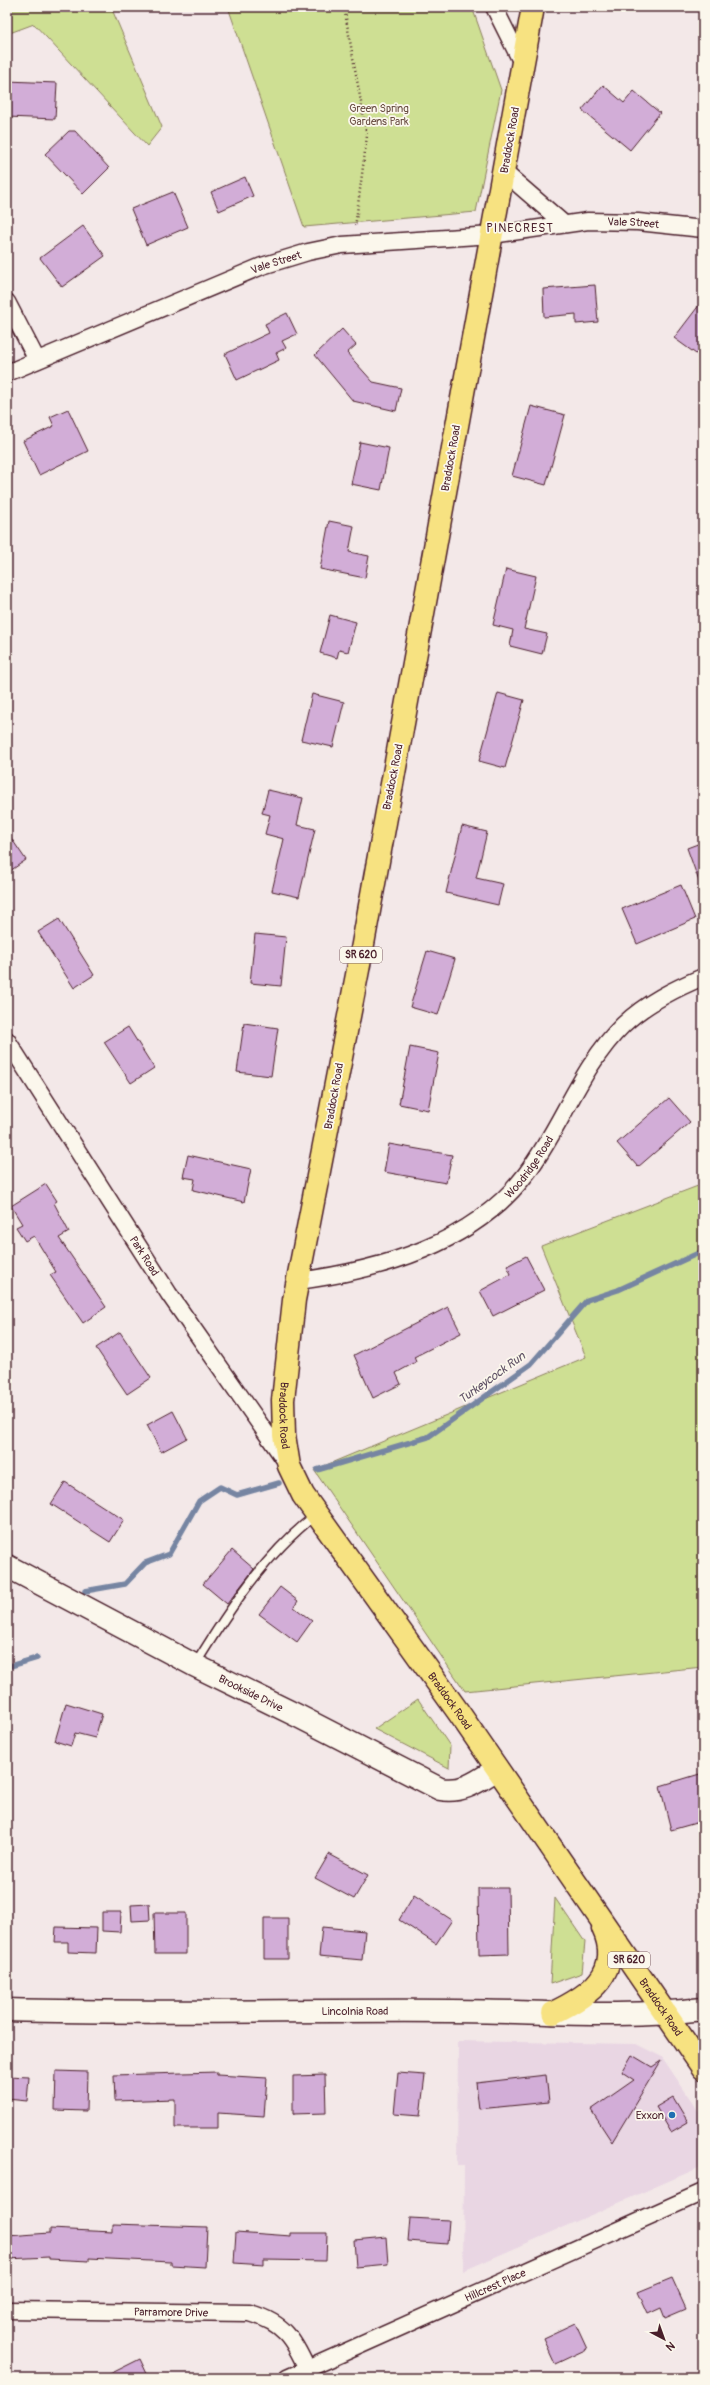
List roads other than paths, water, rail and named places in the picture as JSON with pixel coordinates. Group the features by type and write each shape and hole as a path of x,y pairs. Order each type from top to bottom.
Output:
{"main road":[{"name":"Braddock Road","path":"533,7 361,952 298,1281 283,1400 284,1435 289,1466 303,1495 593,1906 703,2068"},
{"name":"Brookside Drive","path":"7,1566 194,1665 298,1716 440,1790 453,1791 467,1788 497,1769"},
{"path":"553,2013 573,2004 595,1987 608,1964 609,1940 593,1906"},
{"name":"Lincolnia Road","path":"7,2010 196,2012 452,2011 665,2014 703,2009"}],"street":[{"path":"494,7 522,65"},
{"path":"504,172 564,224"},
{"name":"Vale Street","path":"7,373 262,266 308,252 353,244 492,235 588,221 638,222 703,229"},
{"path":"7,302 37,360"},
{"name":"Woodridge Road","path":"298,1281 339,1275 396,1259 456,1234 482,1218 501,1202 525,1175 546,1146 584,1076 606,1043 623,1025 644,1007 672,990 703,977"},
{"name":"Park Road","path":"7,1040 169,1294 289,1466"},
{"name":"Hillcrest Place","path":"287,2378 703,2192"},
{"name":"Parramore Drive","path":"7,2310 250,2313 266,2317 282,2327 294,2342 307,2369"}],"lane":[{"path":"194,1665 217,1630 272,1557 302,1526 317,1514"}],"waterway":[{"name":"Turkeycock Run","path":"317,1470 428,1437 531,1364 587,1300 618,1290 703,1251"},
{"name":"Turkeycock Run","path":"85,1591 125,1584 145,1563 169,1554 199,1501 220,1487 237,1495 279,1483"},
{"name":"Turkeycock Run","path":"7,1667 37,1658"}],"place":[{"name":"Exxon","path":"672,2115"}],"district":[{"name":"PINECREST","path":"520,228"}],"park label":[{"name":"Green Spring Gardens Park","path":"379,114"}]}
